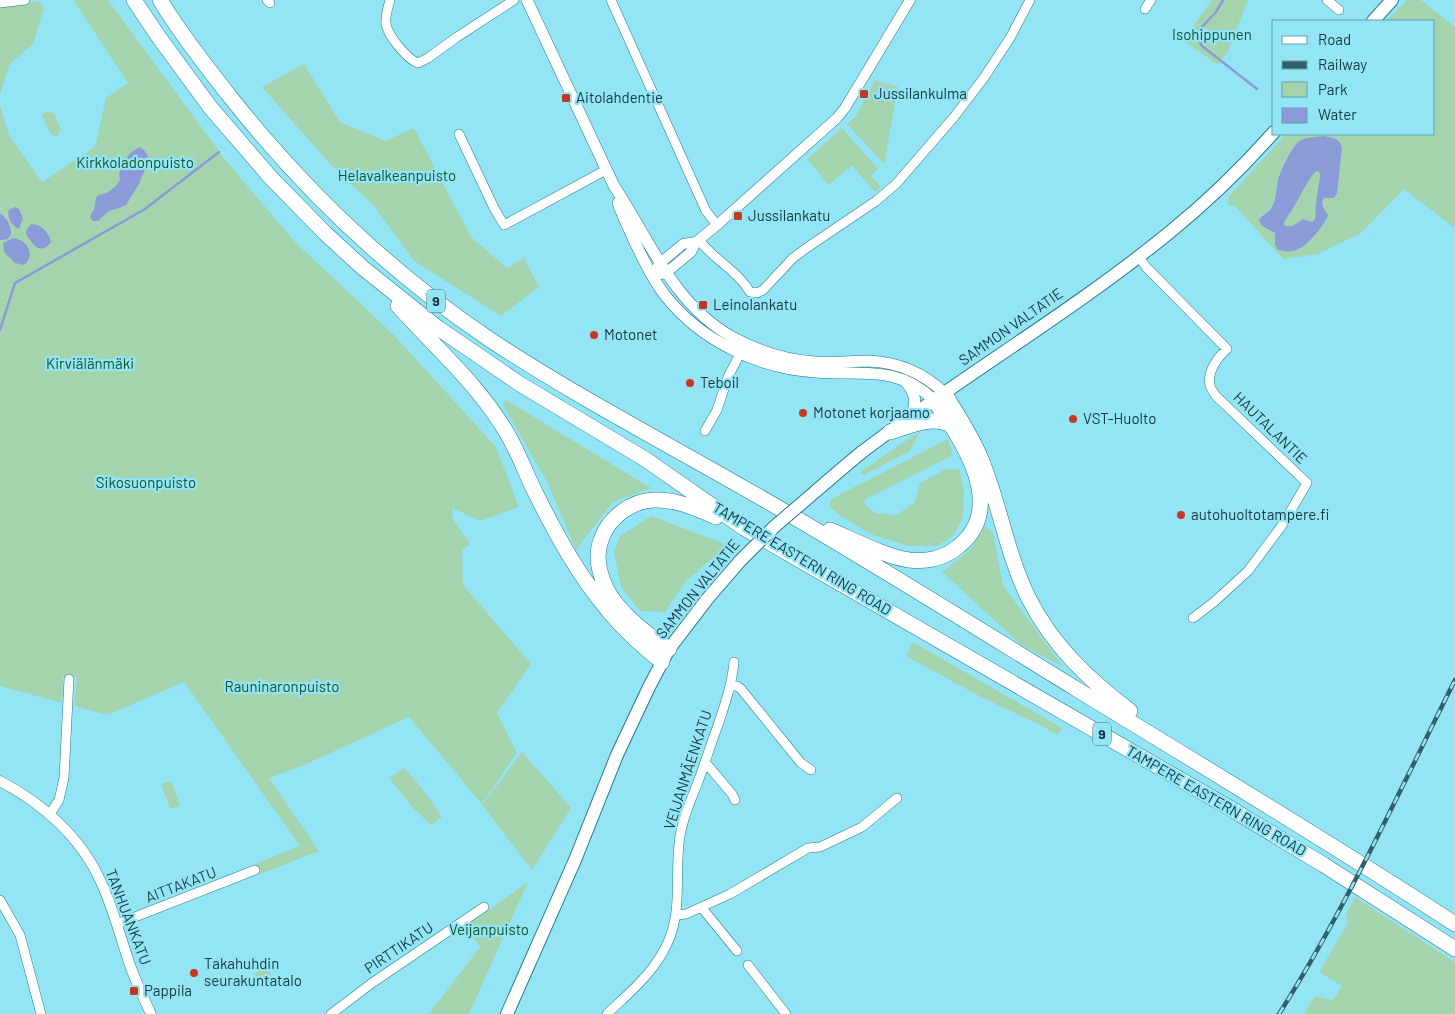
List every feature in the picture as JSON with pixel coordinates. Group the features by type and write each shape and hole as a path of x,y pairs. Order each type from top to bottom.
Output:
{"highway":[{"name":"TAMPERE EASTERN RING ROAD","path":"134,0 210,107 271,178 363,268 453,339 520,384 645,459 744,528 1228,807 1324,865 1455,949"},
{"name":"TAMPERE EASTERN RING ROAD","path":"160,0 212,73 280,157 348,227 414,284 487,337 600,408 787,513 1175,749 1455,924"},
{"path":"363,268 478,392 508,435 547,515 593,592 630,634 665,656"},
{"path":"787,513 898,558 922,560 944,557 963,544 970,536 978,519 981,509 981,498 976,477 938,397"},
{"path":"938,397 970,437 981,458 1015,566 1030,600 1051,635 1064,652 1095,684 1175,749"},
{"path":"890,432 938,420 951,425"},
{"path":"665,656 658,641 631,619 618,605 600,576 598,564 601,540 605,530 612,521 629,507 652,500 681,503 744,528"}],"main road":[{"path":"527,0 614,186 663,268 688,300 712,323 732,337 742,348 766,363 792,370 880,374 904,380 938,397"},
{"path":"1374,20 1392,0"},
{"name":"SAMMON VALTATIE","path":"507,1014 575,860 617,756 665,656 708,598 740,561 774,527 861,453 1138,257 1203,203 1272,134"},
{"path":"614,186 619,206 642,259 664,294 694,324 718,341 794,360 816,362 868,361 890,364 913,372 936,386 938,397"},
{"path":"904,380 912,389 916,402 911,417"}],"street":[{"path":"0,3 25,0"},
{"path":"390,0 386,24 406,55 412,61 418,63 514,0"},
{"path":"611,0 706,211 717,225"},
{"path":"652,276 691,252 698,241 837,118 845,108 910,0"},
{"path":"698,241 742,280 750,292 757,293 763,290 804,249 876,201 896,184 979,85 1010,38 1030,0"},
{"path":"1145,9 1151,0"},
{"path":"1327,0 1339,10"},
{"path":"459,134 504,225 606,170"},
{"name":"HAUTALANTIE","path":"1138,257 1227,349 1217,359 1211,373 1210,385 1216,396 1307,483 1283,524 1248,571 1193,618"},
{"path":"705,431 717,410 728,377 742,348"},
{"name":"VEIJANMÄENKATU","path":"607,1014 633,990 656,964 670,940 676,915 679,838 683,819 705,762 730,685 734,662"},
{"path":"50,814 58,804 62,789 69,679"},
{"path":"730,685 741,688 801,763 811,770"},
{"path":"705,762 735,800"},
{"name":"TANHUANKATU","path":"0,781 31,799 50,814 78,844 90,861 101,881 150,1014"},
{"path":"676,915 686,914 702,908 739,889 808,848 820,847 862,827 898,798"},
{"name":"AITTAKATU","path":"117,924 255,870"},
{"path":"0,900 20,935 41,1014"},
{"name":"PIRTTIKATU","path":"331,1014 372,983 484,907"},
{"path":"702,908 737,951"},
{"path":"748,965 786,1014"}],"green space":[{"path":"73,0 108,0 227,162 297,244 394,335 496,447 519,507 480,521 452,508 453,519 470,544 462,550 463,585 531,664 497,713 517,753 482,804 409,717 302,766 269,778 319,851 258,875 253,865 300,846 184,682 107,715 74,706 77,677 63,677 62,703 0,686 0,106 9,135 42,182 95,147 106,98 128,83"},
{"name":"Isohippunen","path":"1212,0 1248,0 1228,51 1218,65 1183,40"},
{"path":"1407,0 1421,0 1455,27 1455,228 1404,189 1361,233 1318,254 1283,259 1236,207 1227,204 1228,197 1285,135 1435,135 1435,20 1388,20","holes":["1294,147 1342,148 1322,202 1328,215 1327,219 1316,234 1299,250 1275,244 1275,233 1262,226 1261,216 1273,204 1280,175"]},
{"path":"38,1 44,8 33,44 9,65 0,95 0,6"},
{"name":"Helavalkeanpuisto","path":"304,64 340,122 385,141 414,128 471,237 507,268 524,258 539,287 501,316 414,261 373,205 331,165 262,87"},
{"path":"875,80 898,87 884,164 847,124 855,117"},
{"path":"49,111 55,115 61,130 54,137 41,114"},
{"path":"842,128 878,169 871,176 881,187 875,192 852,166 828,185 807,159"},
{"path":"1319,171 1315,219 1312,222 1303,219 1288,227 1284,225 1311,178 1315,172"},
{"path":"506,400 651,488 613,502 576,550 547,482 503,405"},
{"path":"920,431 910,451 864,475 860,472"},
{"path":"948,439 953,455 866,499 864,503 875,513 897,515 915,502 920,483 944,470 959,469 964,489 963,517 954,535 938,546 908,546 870,534 839,515 830,507 831,499"},
{"path":"651,516 728,545 686,581 665,612 640,611 621,587 614,552 620,536"},
{"path":"985,526 993,533 1003,585 1063,667 1019,643 942,572 971,549"},
{"path":"913,642 1062,728 1058,735 983,698 906,656"},
{"path":"522,752 571,808 532,870 482,805"},
{"path":"404,768 415,779 442,817 431,825 414,809 389,778"},
{"path":"171,781 180,806 170,809 161,784"},
{"name":"Veijanpuisto","path":"528,882 469,1014 429,1014 480,947 466,926"},
{"path":"1355,897 1455,962 1455,1014 1304,1014 1315,996 1333,1000 1342,986 1319,972 1348,923 1346,914"},
{"path":"268,967 273,980 258,985 255,973"}],"water":[{"path":"1324,136 1336,139 1340,142 1342,148 1337,193 1334,198 1324,198 1322,202 1328,215 1327,219 1301,248 1292,251 1279,250 1275,244 1275,233 1262,226 1259,220 1272,207 1279,176 1294,147 1303,139","holes":["1319,171 1315,219 1312,222 1303,219 1292,226 1284,225 1284,222 1315,172"]},
{"path":"140,147 145,151 149,159 139,184 126,205 109,211 98,221 93,221 90,217 96,198 98,195 107,193 116,186 120,180 119,173 126,158 131,152"},
{"path":"15,207 19,209 23,218 19,229 12,224 8,216 9,210"},
{"path":"0,213 7,220 11,234 6,239 0,240"},
{"path":"31,224 38,225 46,232 51,242 47,246 40,249 31,242 26,234"},
{"path":"13,238 26,244 30,252 30,257 24,265 15,263 4,252 3,243"}],"waterway":[{"path":"1223,0 1216,12 1196,36 1202,46 1257,89"},
{"path":"0,330 15,283 145,209 219,152"}],"railway":[{"path":"1279,1014 1327,933 1455,680"}],"place":[{"name":"Jussilankulma","path":"864,94"},
{"name":"Aitolahdentie","path":"566,98"},
{"name":"Jussilankatu","path":"738,216"},
{"name":"Leinolankatu","path":"703,305"},
{"name":"Motonet","path":"594,335"},
{"name":"Teboil","path":"690,383"},
{"name":"Motonet korjaamo","path":"803,413"},
{"name":"VST-Huolto","path":"1073,419"},
{"name":"autohuoltotampere.fi","path":"1181,515"},
{"name":"Takahuhdin seurakuntatalo","path":"194,973"},
{"name":"Pappila","path":"134,991"}],"park label":[{"name":"Kirkkoladonpuisto","path":"135,163"},
{"name":"Kirviälänmäki","path":"90,364"},
{"name":"Sikosuonpuisto","path":"146,483"},
{"name":"Rauninaronpuisto","path":"282,687"}]}
